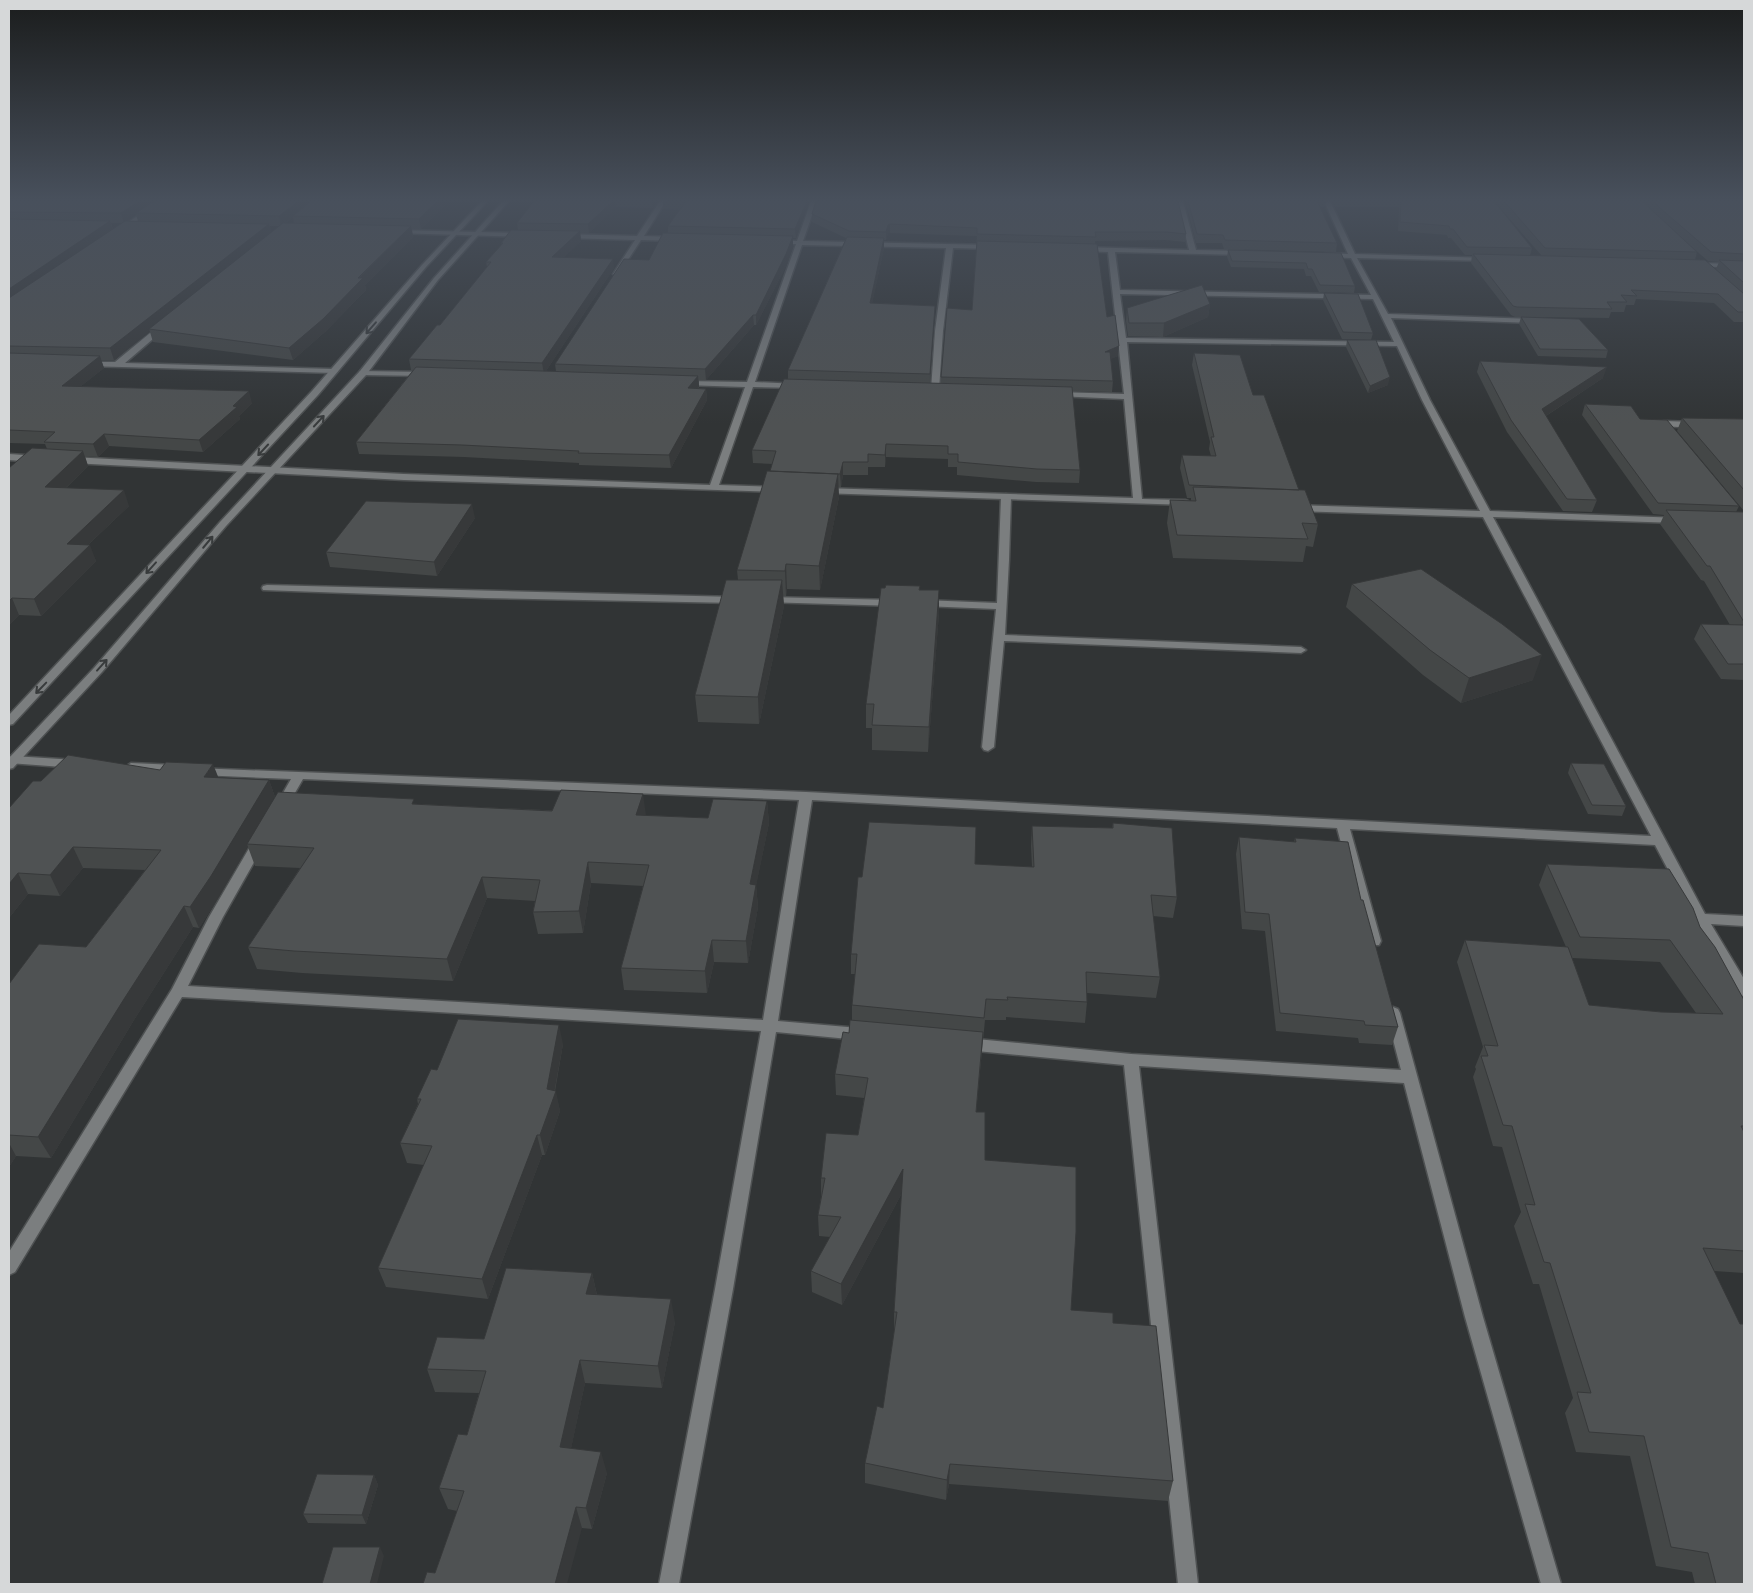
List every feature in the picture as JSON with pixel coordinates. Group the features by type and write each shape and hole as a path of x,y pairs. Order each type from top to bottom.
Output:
{"street":[{"path":"9,722 334,372 416,275"},
{"path":"11,763 98,670 223,524 363,372 439,275"},
{"path":"609,285 615,275"},
{"path":"714,487 788,275"},
{"path":"935,390 938,331 946,275"},
{"path":"1115,275 1124,340 1138,501"},
{"path":"1363,275 1386,316 1426,400 1660,842 1744,991"},
{"path":"1118,292 1376,297"},
{"path":"1386,316 1546,322"},
{"path":"117,365 168,323"},
{"path":"1124,340 1399,344"},
{"path":"78,364 334,372"},
{"path":"363,372 432,375"},
{"path":"672,382 808,386"},
{"path":"925,390 944,390"},
{"path":"1051,394 1128,397"},
{"path":"1670,431 1664,424 1708,425"},
{"path":"9,457 404,477 791,490"},
{"path":"810,491 1194,504"},
{"path":"988,747 1000,638 1006,544 1006,497"},
{"path":"1287,508 1686,520"},
{"path":"267,588 485,596 1001,606"},
{"path":"1000,638 1302,650"},
{"path":"11,763 91,765"},
{"path":"121,766 299,776 806,796 1660,842"},
{"path":"276,815 299,776"},
{"path":"669,1584 732,1252 771,1026 806,796"},
{"path":"1343,825 1378,956"},
{"path":"9,1267 178,991 216,917 267,830"},
{"path":"1702,919 1744,921"},
{"path":"178,991 771,1026 878,1036"},
{"path":"1390,1002 1474,1317 1551,1584"},
{"path":"956,1044 1131,1060 1410,1077"},
{"path":"1131,1060 1188,1584"}],"building":[{"path":"9,275 29,275 9,289"},
{"path":"43,275 203,275 110,348 9,346 9,298"},
{"path":"217,275 361,275 358,278 363,278 323,319 289,348 149,329"},
{"path":"480,275 602,275 542,363 409,359 437,325 440,325"},
{"path":"613,275 776,275 756,315 753,315 705,369 555,364"},
{"path":"830,275 876,275 870,303 935,306 930,374 788,370"},
{"path":"975,275 1101,275 1107,317 1115,315 1119,346 1105,352 1110,352 1113,381 941,377 947,308 972,310"},
{"path":"1315,275 1350,275 1355,286 1320,285"},
{"path":"1489,275 1723,275 1744,294 1744,312 1738,312 1718,294 1631,290 1637,296 1621,295 1627,302 1607,302 1612,309 1513,306"},
{"path":"1736,275 1744,275 1744,283"},
{"path":"1202,285 1210,304 1164,323 1129,323 1127,308"},
{"path":"1324,293 1358,294 1373,333 1343,332"},
{"path":"1521,317 1579,319 1608,350 1540,349"},
{"path":"1347,340 1376,340 1390,377 1370,386"},
{"path":"9,353 100,356 62,386 249,391 233,406 237,407 199,440 104,434 93,444 44,442 55,432 9,430"},
{"path":"1194,353 1240,355 1253,395 1264,395 1299,490 1189,485 1182,455 1216,456 1211,437 1214,437"},
{"path":"1480,361 1607,367 1542,409 1597,500 1567,499 1511,420"},
{"path":"416,367 698,376 688,388 706,389 669,455 578,453 579,451 462,445 356,442"},
{"path":"784,379 1072,387 1080,470 1037,469 958,462 958,454 948,454 948,446 886,444 885,455 868,454 868,462 843,462 840,474 770,471 776,451 752,450"},
{"path":"1585,404 1631,406 1640,419 1667,420 1739,506 1658,503"},
{"path":"1682,418 1744,419 1744,490"},
{"path":"32,448 83,451 45,487 124,490 67,544 90,545 34,599 12,598 9,601 9,468"},
{"path":"767,471 838,474 819,566 786,564 785,571 737,570"},
{"path":"1193,487 1305,490 1318,524 1302,523 1308,539 1177,535 1170,500 1196,501"},
{"path":"366,501 472,504 434,562 326,552"},
{"path":"1666,510 1744,512 1744,622 1710,566 1707,566"},
{"path":"1421,569 1502,624 1542,655 1469,678 1430,650 1352,584"},
{"path":"726,580 782,580 758,697 695,695"},
{"path":"886,585 920,586 919,590 939,590 929,727 872,725 874,704 866,704 881,588 885,588"},
{"path":"1701,624 1744,625 1744,664 1728,664"},
{"path":"68,755 160,770 166,762 213,764 204,777 269,780 211,876 190,907 184,906 38,1137 9,1135 9,984 39,944 86,947 161,850 73,847 50,875 18,873 9,884 9,808 33,781 41,781"},
{"path":"1571,763 1604,764 1626,806 1592,805"},
{"path":"561,790 643,794 636,815 708,818 713,799 767,801 750,884 756,885 746,941 712,940 705,971 621,968 649,865 588,862 579,911 533,912 540,880 482,877 447,959 248,947 314,848 247,844 278,792 414,799 412,804 552,811"},
{"path":"869,822 976,827 975,864 1034,867 1032,826 1113,828 1113,823 1172,828 1177,897 1151,895 1160,977 1086,972 1087,1002 1007,997 1008,1000 986,999 984,1018 852,1005 857,954 851,954 858,877 862,877"},
{"path":"1239,837 1296,842 1295,838 1348,842 1361,900 1363,900 1398,1027 1365,1025 1364,1021 1280,1013 1269,914 1245,912"},
{"path":"1547,864 1669,869 1693,908 1700,927 1715,947 1744,1000 1744,1126 1741,1126 1744,1132 1744,1251 1703,1248 1740,1324 1744,1324 1744,1584 1716,1584 1708,1553 1671,1547 1644,1436 1589,1432 1577,1392 1591,1393 1550,1263 1544,1262 1525,1204 1535,1205 1512,1126 1503,1125 1481,1056 1488,1056 1484,1045 1498,1046 1465,940 1568,947 1589,1005 1661,1012 1723,1014 1670,940 1580,937"},
{"path":"458,1019 559,1025 547,1089 556,1091 540,1135 537,1135 482,1279 378,1268 432,1146 400,1143 421,1099 417,1099 431,1069 437,1070"},
{"path":"850,1020 983,1032 976,1112 985,1112 985,1160 1076,1167 1076,1232 1071,1310 1113,1313 1113,1323 1156,1326 1173,1481 950,1464 947,1480 865,1463 877,1406 883,1408 897,1312 894,1312 903,1169 841,1284 811,1271 841,1217 818,1215 825,1178 821,1178 826,1133 858,1135 868,1078 835,1074 843,1032 849,1033"},
{"path":"506,1268 592,1273 586,1294 671,1299 658,1366 580,1360 560,1447 601,1452 586,1508 576,1507 555,1584 423,1584 427,1572 435,1573 464,1491 439,1488 458,1434 467,1435 486,1371 427,1369 437,1337 484,1339"},
{"path":"317,1474 374,1475 362,1515 303,1514"},
{"path":"333,1547 380,1547 370,1584 322,1584"}]}
